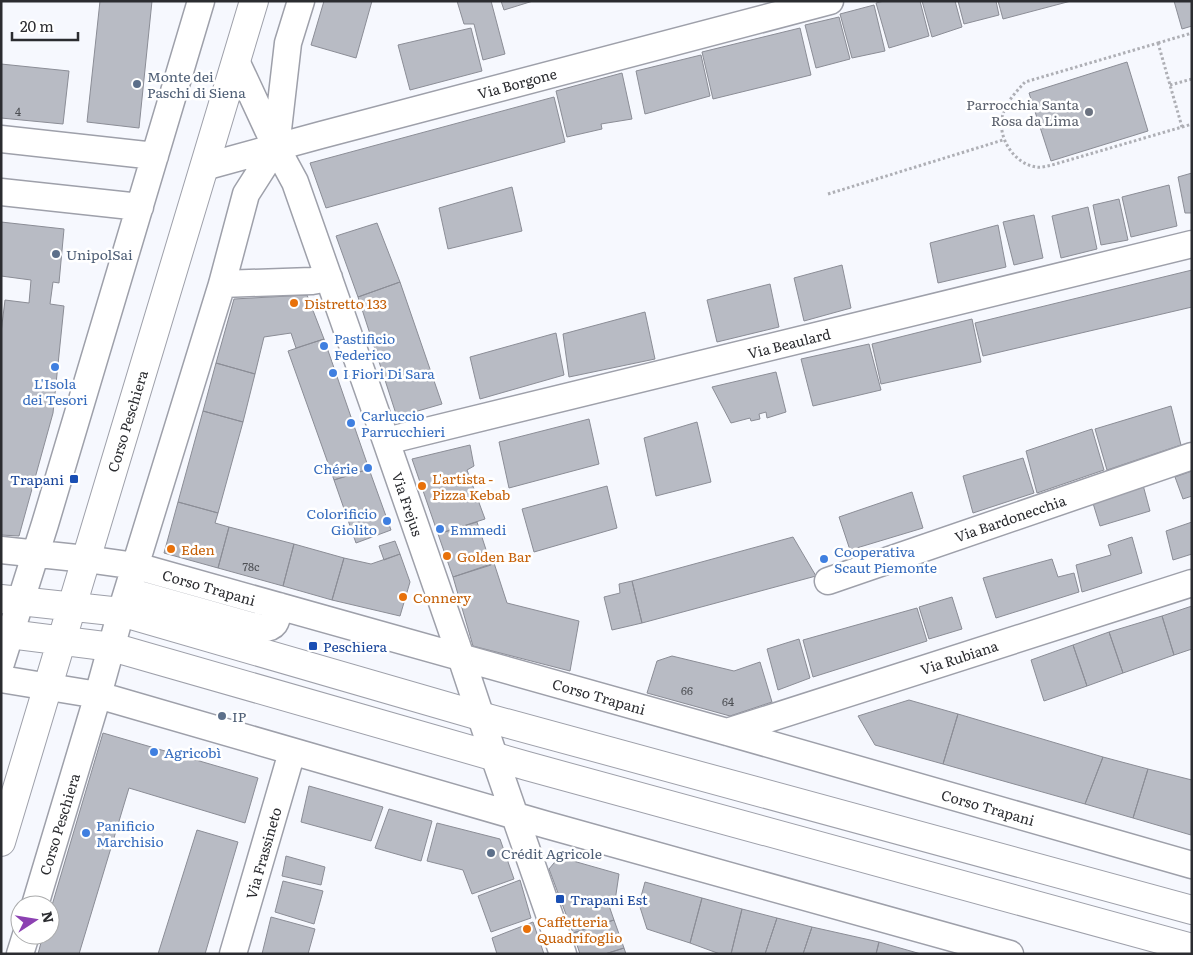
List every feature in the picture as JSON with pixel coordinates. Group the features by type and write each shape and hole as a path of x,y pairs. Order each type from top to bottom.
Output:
{"main road":[{"name":"Corso Peschiera","path":"1,842 254,1"},
{"path":"11,600 72,606 129,589 480,716 1192,910"},
{"path":"6,634 112,647 527,766 1192,948"}],"street":[{"path":"1,663 11,600 37,553 201,1"},
{"name":"Corso Peschiera","path":"38,895 222,284 246,194 276,147 288,43 301,1"},
{"name":"Via Borgone","path":"204,168 276,147 830,1"},
{"name":"Via Frejus","path":"236,61 276,147 295,182 563,954"},
{"path":"1,139 155,156"},
{"path":"1,192 140,207"},
{"name":"Via Beaulard","path":"386,442 1192,244"},
{"path":"222,284 312,281 329,278"},
{"name":"Via Bardonecchia","path":"828,581 1192,456"},
{"path":"1,550 86,559 129,589"},
{"name":"Via Rubiana","path":"727,732 1192,583"},
{"name":"Corso Trapani","path":"129,589 260,628 274,625 280,606 1192,865"},
{"path":"1,679 98,695 292,752 1010,954"},
{"name":"Via Frassineto","path":"233,954 292,752"}],"path":[{"path":"1192,33 1025,82 1007,104 1002,118 1003,140 1016,157 1026,164 1038,168 1052,166 1192,124"},
{"path":"1158,43 1182,127"},
{"path":"1170,85 1192,78"},
{"path":"828,194 1003,140"}],"building":[{"path":"100,1 152,1 139,128 87,122"},
{"path":"324,1 372,1 356,58 311,45"},
{"path":"457,1 491,1 505,54 483,60 474,24 464,24"},
{"path":"501,1 533,1 504,10"},
{"path":"884,1 920,1 929,36 889,48 876,3"},
{"path":"922,1 955,1 962,27 932,37"},
{"path":"958,1 996,1 999,15 964,24"},
{"path":"998,1 1071,1 1003,19"},
{"path":"1174,1 1192,1 1192,26 1182,29"},
{"path":"874,5 885,51 852,58 840,14"},
{"path":"839,17 850,59 816,68 805,25"},
{"path":"471,28 482,71 410,90 398,45"},
{"path":"800,28 811,75 713,99 702,52"},
{"path":"701,55 710,96 645,114 636,71"},
{"name":"Parrocchia Santa Rosa da Lima","path":"1127,62 1148,131 1051,161 1029,93"},
{"path":"1,64 69,71 63,124 1,118"},
{"path":"622,73 632,119 601,124 602,129 567,137 556,91"},
{"path":"554,97 565,142 326,208 310,163"},
{"path":"1192,173 1192,213 1185,213 1178,177"},
{"path":"1169,185 1177,226 1131,237 1122,197"},
{"path":"512,187 522,231 448,249 439,208"},
{"path":"1119,199 1128,240 1101,245 1093,205"},
{"path":"1088,207 1097,249 1061,258 1052,216"},
{"path":"1034,215 1043,258 1014,265 1003,222"},
{"path":"1,222 64,229 59,283 53,282 50,304 64,306 53,413 19,536 1,535 1,333 5,300 29,303 31,280 1,276"},
{"path":"377,223 400,282 358,297 336,236"},
{"path":"998,225 1006,267 938,283 930,243"},
{"path":"842,265 851,308 804,321 794,278"},
{"path":"1192,270 1192,307 983,356 975,323"},
{"path":"400,282 442,404 397,417 358,297"},
{"path":"770,284 779,327 717,342 707,300"},
{"path":"307,295 324,339 296,348 291,333 264,337 255,374 216,363 234,299"},
{"path":"645,312 655,359 569,377 563,334"},
{"path":"972,319 981,362 881,384 872,344"},
{"path":"556,333 564,375 480,399 470,357"},
{"path":"324,339 369,469 334,480 288,351"},
{"path":"869,344 881,390 813,406 801,359"},
{"path":"216,363 255,374 243,422 203,411"},
{"path":"776,372 786,412 767,418 766,412 759,414 760,419 751,421 750,418 731,423 712,387"},
{"path":"1171,406 1181,445 1107,470 1095,429"},
{"path":"203,411 243,422 218,513 178,502"},
{"path":"589,419 599,464 509,488 499,442"},
{"path":"697,422 711,482 656,496 644,438"},
{"path":"1092,429 1104,470 1037,493 1026,451"},
{"path":"470,445 474,466 467,470 485,519 438,534 412,459"},
{"path":"1023,458 1034,493 973,513 963,476"},
{"path":"369,469 391,530 356,543 334,480"},
{"path":"1192,471 1192,496 1183,499 1175,477"},
{"path":"1143,485 1150,511 1100,526 1092,500"},
{"path":"607,486 617,528 534,552 522,509"},
{"path":"912,492 923,528 850,550 839,517"},
{"path":"178,502 218,513 215,523 229,527 218,568 164,553"},
{"path":"477,522 491,565 453,577 438,534"},
{"path":"1192,522 1192,554 1173,560 1166,531"},
{"path":"229,527 294,544 283,586 218,568"},
{"path":"793,537 816,576 642,623 632,581"},
{"path":"1132,537 1142,573 1082,592 1076,565 1111,555 1108,545"},
{"path":"395,541 400,554 384,560 379,546"},
{"path":"294,544 344,558 332,600 283,586"},
{"path":"400,554 410,582 400,616 332,600 344,558 371,564"},
{"path":"1052,559 1058,577 1074,573 1079,592 996,618 983,578"},
{"path":"494,563 507,603 579,621 570,671 473,646 453,577"},
{"path":"632,581 642,623 612,630 604,597 620,593 619,584"},
{"path":"952,597 962,629 929,639 919,607"},
{"path":"1192,606 1192,649 1174,655 1162,616"},
{"path":"917,608 927,641 813,677 803,640"},
{"path":"1162,616 1174,655 1123,673 1109,632"},
{"path":"1109,632 1123,673 1087,686 1073,645"},
{"path":"799,639 810,678 778,690 767,649"},
{"path":"1073,645 1087,686 1044,701 1031,660"},
{"path":"672,656 734,671 760,662 772,702 730,716 647,693 657,661"},
{"path":"909,700 958,714 943,764 875,745 858,716"},
{"path":"958,714 1103,757 1085,804 943,764"},
{"path":"103,733 258,778 245,823 129,788 79,954 38,954 40,945 60,945 60,895 55,895"},
{"path":"1103,757 1148,769 1133,818 1085,804"},
{"path":"1148,769 1192,780 1191,835 1133,818"},
{"path":"309,786 383,807 371,841 301,822"},
{"path":"389,809 432,821 421,861 375,848"},
{"path":"437,823 500,839 514,879 472,894 463,870 427,861"},
{"path":"197,830 238,842 205,954 158,954"},
{"path":"286,856 325,867 321,885 282,876"},
{"path":"559,857 619,874 615,901 606,897 614,920 573,933 549,869"},
{"path":"520,880 531,918 491,932 478,896"},
{"path":"283,881 323,891 314,924 275,912"},
{"path":"645,882 702,898 690,943 647,929 639,904"},
{"path":"702,898 742,909 731,954 720,954 690,943"},
{"path":"742,909 777,918 765,954 731,954"},
{"path":"271,917 315,929 308,954 262,954"},
{"path":"777,918 812,927 803,954 765,954"},
{"path":"614,920 624,948 605,954 580,954 573,933"},
{"path":"533,922 544,954 497,954 492,938"},
{"path":"812,927 879,942 876,954 803,954"},
{"path":"879,942 921,954 876,954"},
{"path":"624,948 626,954 605,954"}],"place":[{"name":"Monte dei Paschi di Siena","path":"137,84"},
{"name":"Parrocchia Santa Rosa da Lima","path":"1089,112"},
{"name":"UnipolSai","path":"56,254"},
{"name":"Distretto 133","path":"294,303"},
{"name":"Pastificio Federico","path":"324,346"},
{"name":"L'Isola dei Tesori","path":"55,367"},
{"name":"I Fiori Di Sara","path":"333,373"},
{"name":"Carluccio Parrucchieri","path":"351,423"},
{"name":"Chérie","path":"368,468"},
{"name":"Trapani","path":"74,479"},
{"name":"L'artista - Pizza Kebab","path":"422,486"},
{"name":"Colorificio Giolito","path":"387,521"},
{"name":"Emmedi","path":"440,529"},
{"name":"Eden","path":"171,549"},
{"name":"Golden Bar","path":"447,556"},
{"name":"Cooperativa Scaut Piemonte","path":"824,559"},
{"name":"Connery","path":"403,597"},
{"name":"Peschiera","path":"313,646"},
{"name":"IP","path":"222,716"},
{"name":"Agricobì","path":"154,752"},
{"name":"Panificio Marchisio","path":"86,833"},
{"name":"Crédit Agricole","path":"491,853"},
{"name":"Trapani Est","path":"560,899"},
{"name":"Caffetteria Quadrifoglio","path":"527,929"}]}
